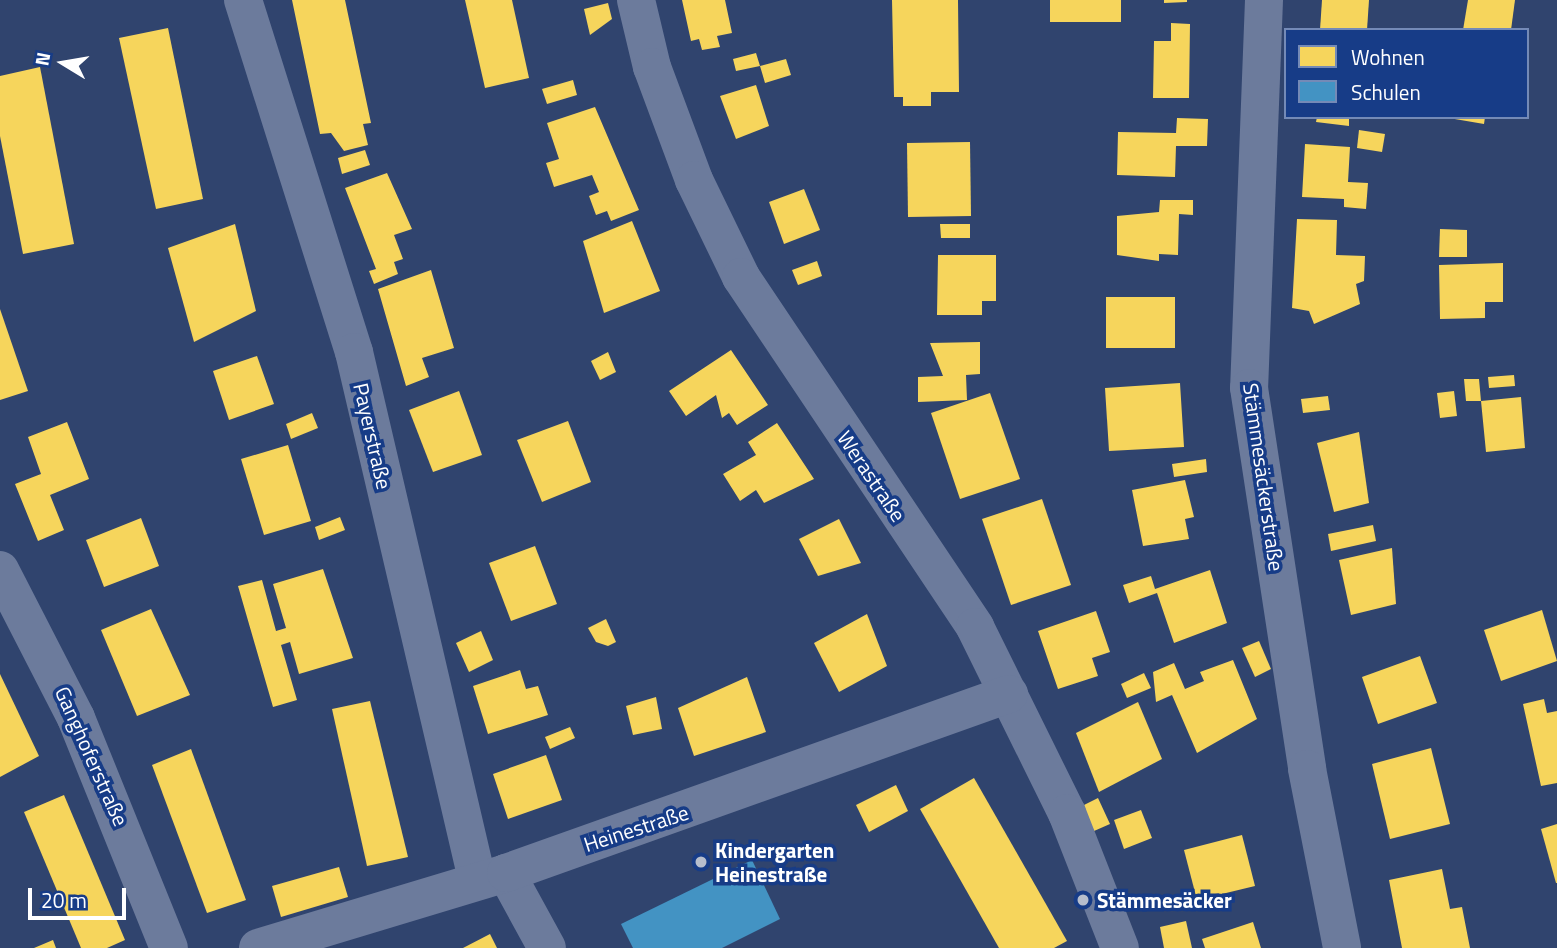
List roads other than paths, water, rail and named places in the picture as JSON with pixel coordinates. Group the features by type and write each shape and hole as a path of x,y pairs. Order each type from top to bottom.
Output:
{"street":[{"name":"Payerstraße","path":"243,0 354,352 492,876 547,948"},
{"name":"Werastraße","path":"636,0 652,67 694,180 741,277 975,627 1067,813 1119,948"},
{"name":"Stämmesäckerstraße","path":"1265,0 1249,388 1307,769 1342,948"},
{"name":"Ganghoferstraße","path":"0,570 76,719 169,948"},
{"name":"Heinestraße","path":"258,948 492,876 1009,694"}],"place":[{"name":"Kindergarten Heinestraße","path":"701,862"},
{"name":"Stämmesäcker","path":"1083,900"}]}
